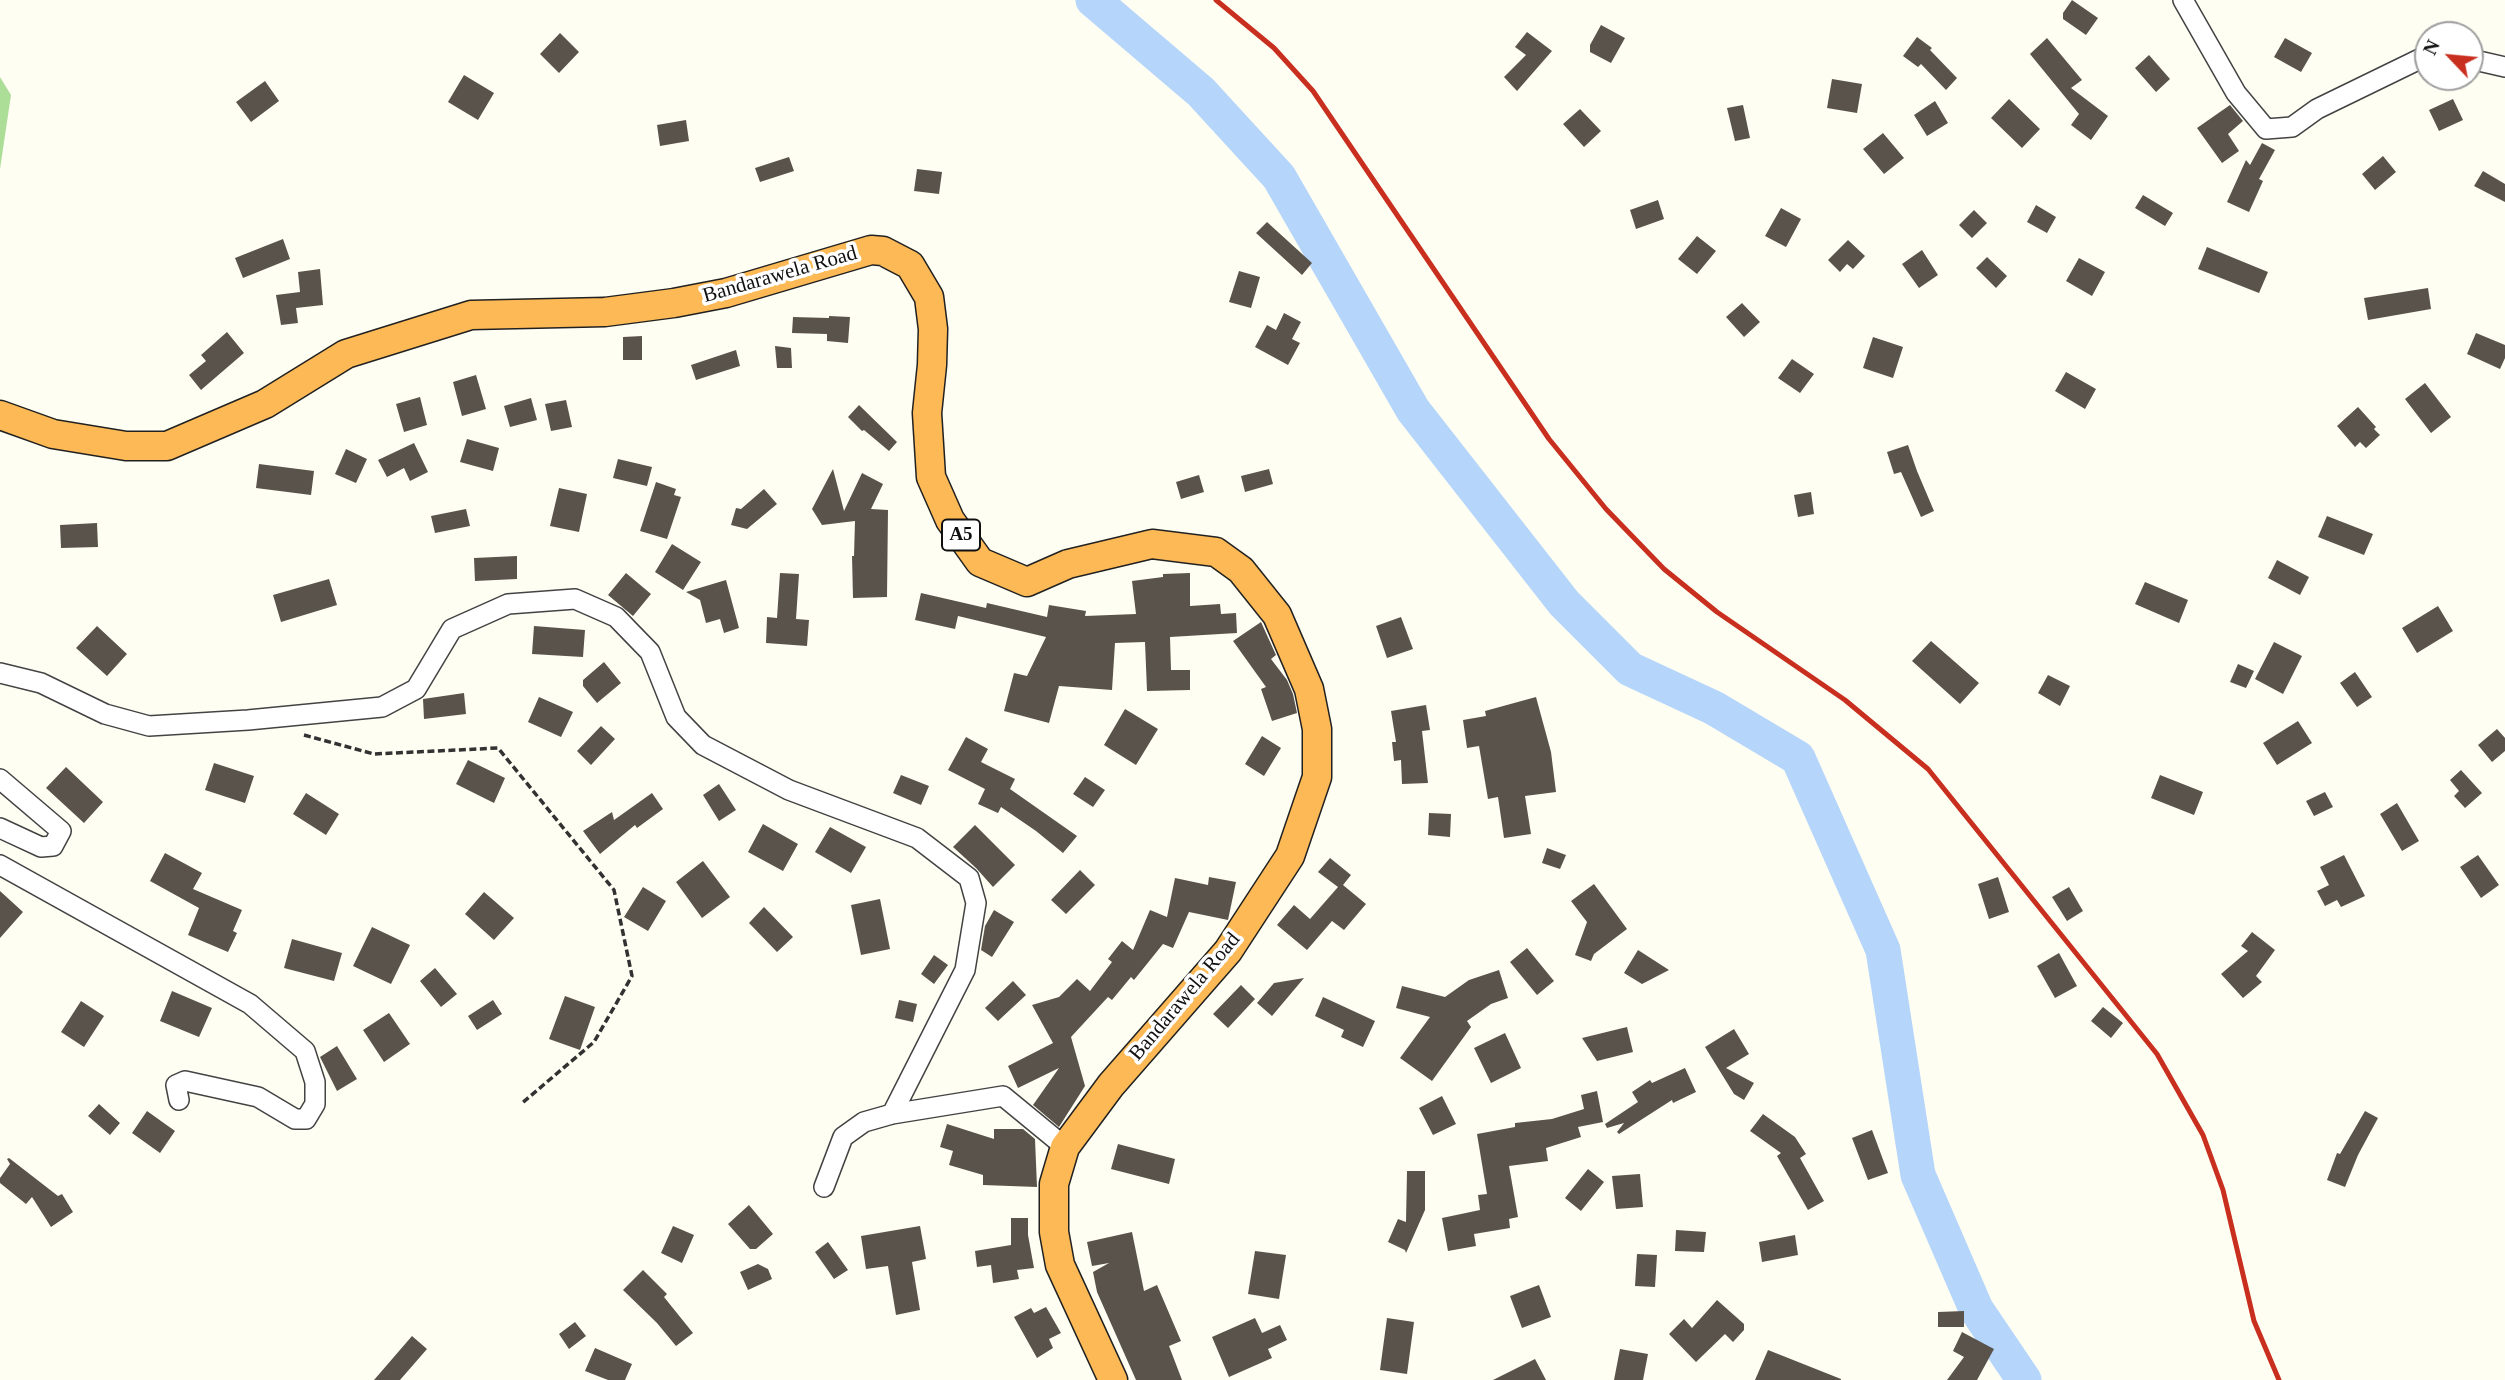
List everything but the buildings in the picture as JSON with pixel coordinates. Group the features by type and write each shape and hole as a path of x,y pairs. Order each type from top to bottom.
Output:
{"highway":[{"name":"Bandarawela Road","path":"0,415 53,434 126,446 167,446 265,404 346,354 471,315 606,313 674,303 726,293 871,250 883,251 910,265 929,297 933,329 927,413 931,477 950,520 981,562 1027,582 1068,564 1152,544 1216,552 1241,570 1278,615 1309,690 1317,729 1317,777 1290,856 1228,951 1111,1085 1065,1147 1054,1184 1054,1232 1060,1265 1114,1380"}],"street":[{"path":"2183,0 2236,93 2266,130 2292,127 2317,109 2414,62"},
{"path":"2484,62 2505,67"},
{"path":"0,673 41,683 105,714 149,726 262,719 382,707 416,689 452,629 508,604 575,599 616,617 650,652 676,717 703,746 789,790 917,838 969,878 976,903 965,970 892,1114"},
{"path":"0,779 61,831 53,846 41,847 0,828"},
{"path":"0,865 250,1004 305,1051 315,1082 315,1104 306,1119 295,1119 258,1097 185,1081 176,1085 179,1100"},
{"path":"824,1187 843,1137 864,1122 892,1114 1003,1096 1065,1147"}],"path":[{"path":"299,734 374,754 498,748 614,890 632,976 594,1042 522,1104"}],"green space":[{"path":"0,77 11,95 0,169"}],"waterway":[{"path":"1093,0 1201,92 1279,177 1413,410 1564,603 1630,669 1714,708 1798,758 1883,950 1918,1175 1976,1309 2024,1380"}],"railway":[{"path":"1216,0 1274,48 1313,91 1549,439 1606,509 1664,569 1717,612 1845,700 1928,769 2157,1054 2203,1135 2223,1190 2254,1321 2279,1380"}]}
